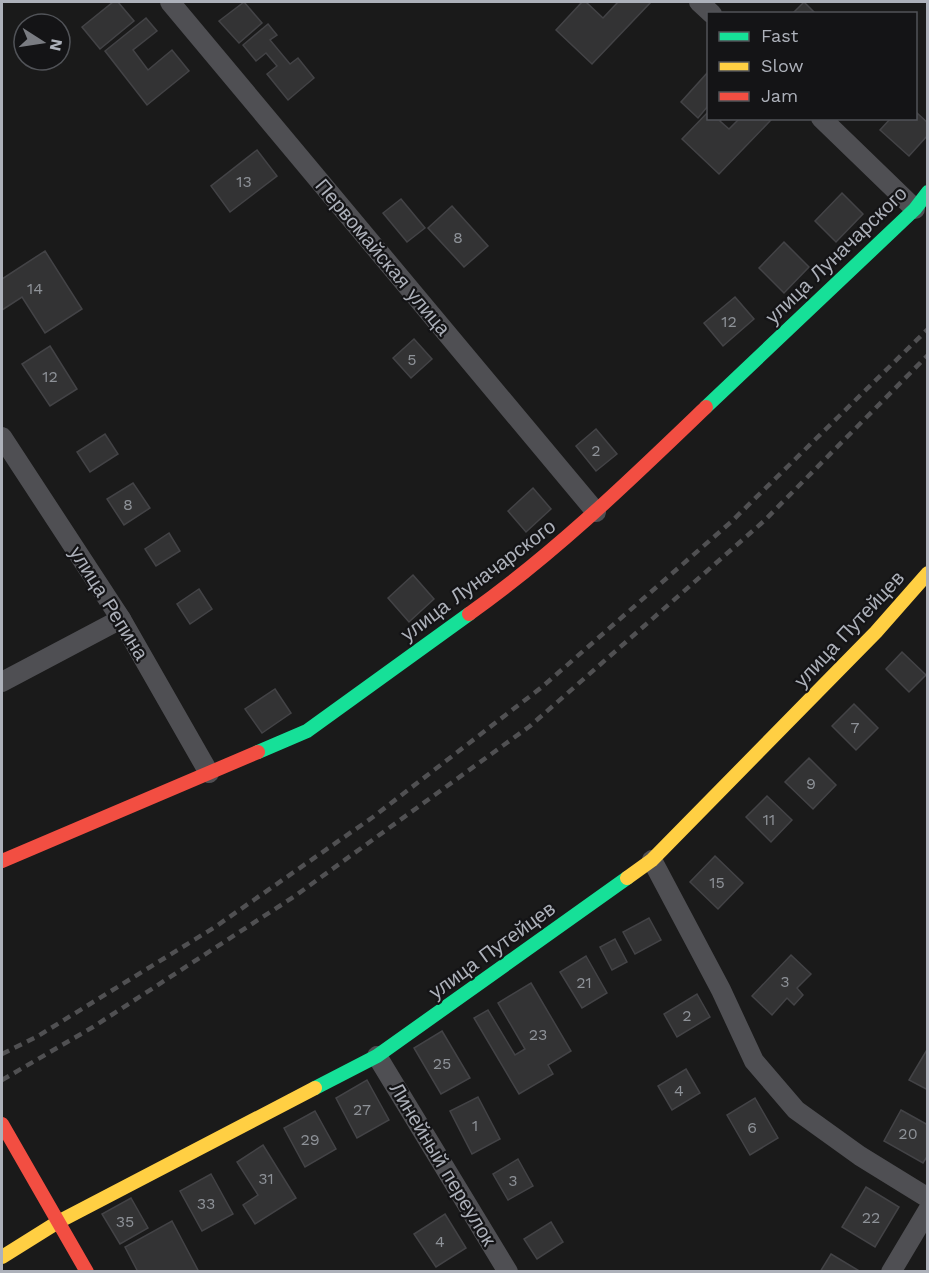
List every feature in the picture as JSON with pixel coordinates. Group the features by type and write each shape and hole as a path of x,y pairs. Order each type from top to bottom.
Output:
{"street":[{"name":"Первомайская улица","path":"170,2 596,512"},
{"path":"823,120 915,208"},
{"name":"улица Луначарского","path":"2,861 306,730 517,580 596,512 915,208 927,192"},
{"name":"улица Репина","path":"2,437 121,619 209,773"},
{"name":"улица Путейцев","path":"2,1257 58,1221 377,1056 652,860 876,633 927,573"},
{"path":"2,682 121,619"},
{"path":"652,860 721,990 754,1061 796,1110 860,1156 927,1198"},
{"name":"Линейный переулок","path":"377,1056 508,1272"},
{"path":"2,1124 87,1272"},
{"path":"891,1272 927,1210"}],"building":[{"path":"113,2 118,2 134,21 100,49 82,27"},
{"path":"244,2 262,23 239,43 219,21"},
{"path":"582,2 586,2 603,18 618,2 651,2 592,64 556,30"},
{"path":"804,2 814,12 794,12"},
{"path":"146,18 157,31 133,50 148,70 172,50 189,71 147,105 105,51"},
{"path":"268,24 277,35 270,40 290,64 298,58 314,78 288,100 267,74 277,66 266,53 256,61 243,45"},
{"path":"707,73 707,107 698,118 681,102"},
{"path":"707,113 707,120 721,120 729,129 738,120 771,120 719,174 682,139"},
{"path":"917,113 928,123 928,135 909,156 880,130 889,120 917,120"},
{"path":"257,150 277,176 230,212 211,186"},
{"path":"842,193 863,214 836,242 815,221"},
{"path":"401,199 425,228 407,242 383,213"},
{"path":"452,206 488,246 464,267 428,228"},
{"path":"784,242 809,267 784,293 759,268"},
{"path":"45,251 82,309 45,333 22,297 2,310 2,279"},
{"path":"735,297 754,319 723,346 704,323"},
{"path":"414,339 432,359 411,378 393,358"},
{"path":"50,346 77,389 50,406 22,364"},
{"path":"596,429 617,454 596,471 576,446"},
{"path":"105,434 118,454 90,472 77,452"},
{"path":"133,483 150,508 124,525 107,499"},
{"path":"533,488 551,509 526,532 508,511"},
{"path":"169,533 180,551 156,566 145,549"},
{"path":"413,575 434,599 409,622 388,598"},
{"path":"199,589 212,609 190,624 177,604"},
{"path":"902,652 926,675 909,692 886,669"},
{"path":"275,689 291,713 262,733 245,709"},
{"path":"854,704 878,728 856,750 832,726"},
{"path":"809,758 836,785 813,809 785,782"},
{"path":"767,796 792,820 771,842 746,817"},
{"path":"715,856 743,883 718,909 690,882"},
{"path":"649,918 661,940 635,954 623,932"},
{"path":"615,939 627,962 612,970 600,947"},
{"path":"791,955 811,974 797,988 803,995 794,1005 787,998 772,1015 752,996"},
{"path":"586,956 607,993 582,1008 560,972"},
{"path":"531,983 571,1051 548,1065 553,1074 519,1094 474,1018 488,1010 515,1055 525,1049 498,1003"},
{"path":"697,994 710,1017 677,1037 664,1014"},
{"path":"442,1031 470,1078 441,1094 414,1048"},
{"path":"928,1048 928,1090 909,1080"},
{"path":"686,1069 700,1093 672,1110 658,1086"},
{"path":"367,1080 389,1120 357,1138 336,1098"},
{"path":"478,1097 500,1139 472,1154 450,1111"},
{"path":"755,1098 778,1138 750,1155 727,1115"},
{"path":"901,1110 928,1125 928,1155 923,1163 884,1141"},
{"path":"315,1111 336,1149 305,1167 284,1128"},
{"path":"263,1145 296,1198 255,1224 243,1205 258,1195 237,1162"},
{"path":"518,1159 533,1186 508,1200 493,1174"},
{"path":"211,1174 233,1214 202,1231 180,1191"},
{"path":"866,1187 899,1207 875,1247 842,1227"},
{"path":"131,1198 148,1228 120,1244 102,1214"},
{"path":"445,1214 466,1248 436,1267 414,1234"},
{"path":"172,1221 199,1272 138,1272 125,1247"},
{"path":"551,1222 563,1242 537,1259 524,1239"},
{"path":"831,1254 861,1272 820,1272"}],"railway":[{"path":"2,1054 38,1036 215,927 373,817 542,687 731,522 928,329"},
{"path":"2,1080 93,1027 295,896 530,726 764,521 928,355"}],"traffic: fast":[{"path":"706,407 915,209 928,192"},
{"path":"258,752 307,731 469,614"},
{"path":"315,1088 377,1056 627,878"}],"traffic: slow":[{"path":"627,878 652,860 876,632 928,573"},
{"path":"2,1257 58,1222 315,1088"}],"traffic: jam":[{"path":"469,614 562,541 706,407"},
{"path":"2,861 258,752"},
{"path":"2,1124 87,1272"}]}
